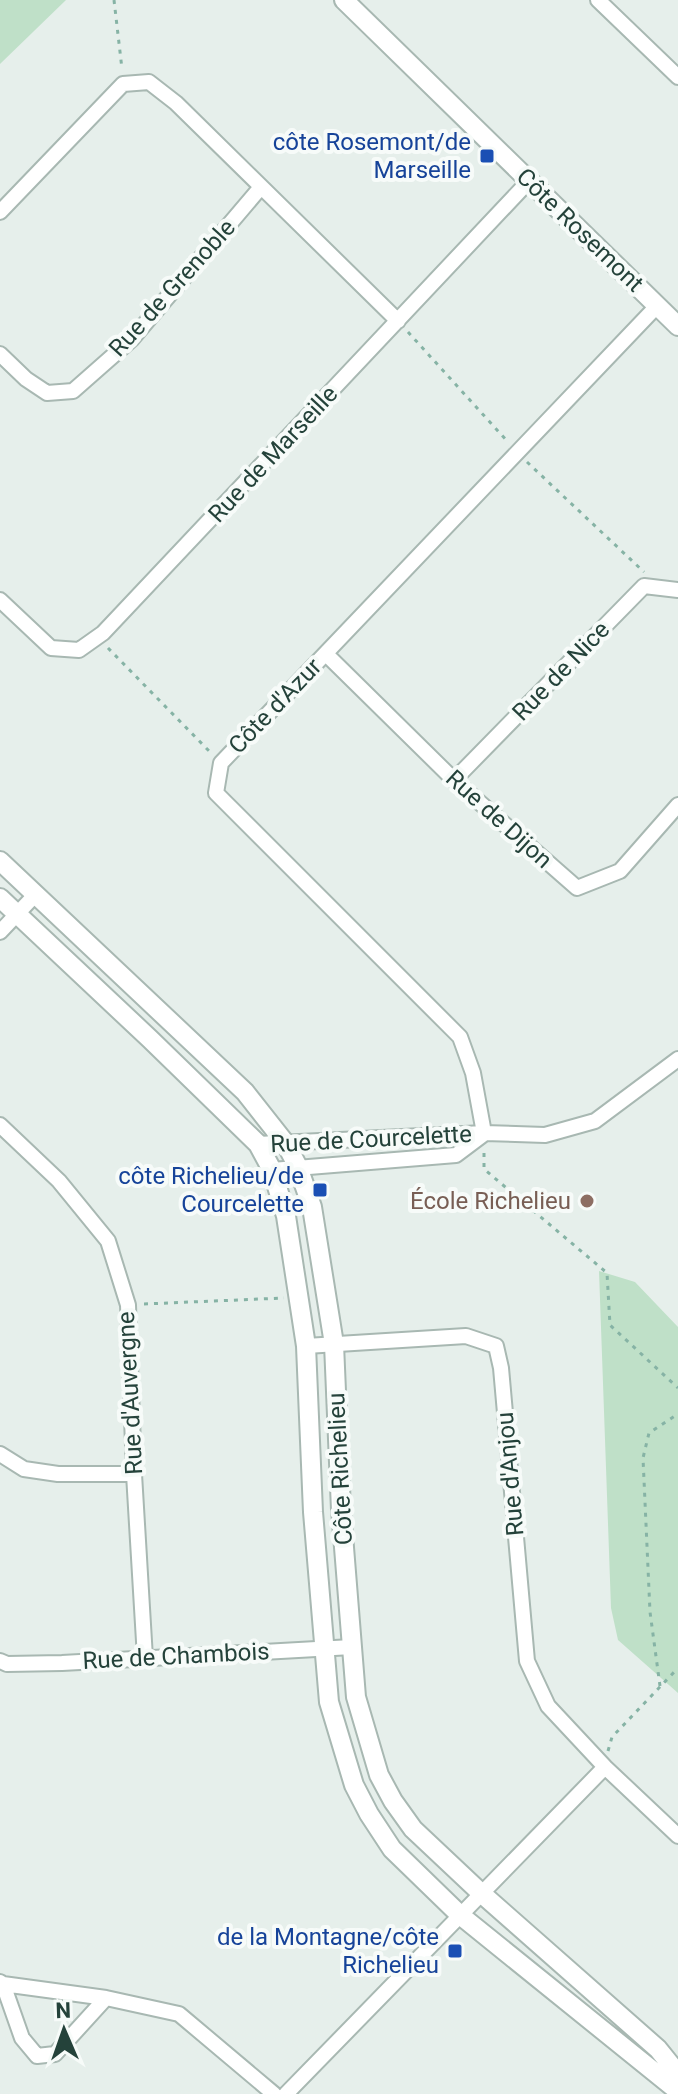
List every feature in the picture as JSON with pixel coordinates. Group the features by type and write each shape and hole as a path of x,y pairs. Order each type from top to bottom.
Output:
{"street":[{"name":"Côte Rosemont","path":"344,0 678,326"},
{"path":"598,0 678,77"},
{"path":"0,212 123,84 149,82 176,103 398,321"},
{"name":"Rue de Marseille","path":"0,600 51,648 79,650 97,637 529,181"},
{"name":"Rue de Grenoble","path":"0,354 26,379 47,393 73,391 132,339 261,187"},
{"name":"Côte d'Azur","path":"484,1133 473,1073 460,1037 216,793 221,763 657,306"},
{"name":"Rue de Nice","path":"454,780 644,586 661,588"},
{"path":"661,588 678,590"},
{"name":"Rue de Dijon","path":"326,654 454,780 577,888 620,871 678,805"},
{"name":"Côte Richelieu","path":"0,861 245,1092 286,1144 298,1167 312,1207 334,1344 341,1510 356,1697 379,1775 393,1801 413,1829 658,2049 678,2074"},
{"path":"0,932 36,894"},
{"name":"Côte Richelieu","path":"0,898 258,1144 272,1170 286,1216 306,1346 313,1512 329,1702 354,1785 369,1814 392,1849 460,1915 678,2091"},
{"name":"Rue de Courcelette","path":"258,1144 484,1133 545,1135 595,1121 678,1059"},
{"name":"Rue d'Auvergne","path":"0,1125 59,1181 108,1241 128,1305 145,1658"},
{"name":"Rue de Courcelette","path":"272,1170 456,1155 484,1133"},
{"name":"Rue d'Anjou","path":"306,1346 466,1336 496,1346 501,1368 527,1661 548,1706 605,1767"},
{"path":"0,1454 24,1469 58,1474 134,1474"},
{"name":"Rue de Chambois","path":"0,1661 7,1664 62,1663 352,1647"},
{"path":"286,2094 605,1767 678,1836"},
{"path":"106,1998 55,2054 37,2056 22,2038 1,1983 106,1998 179,2014 274,2094"}],"path":[{"path":"116,2 123,84"},
{"path":"398,321 517,453 661,588"},
{"path":"97,637 221,763"},
{"path":"484,1133 484,1169 607,1273 610,1325 678,1388"},
{"path":"128,1305 299,1297"},
{"path":"660,1686 650,1612 643,1458 649,1433 678,1414"},
{"path":"605,1767 612,1737 678,1668"}],"green space":[{"path":"0,0 66,0 0,64"},
{"path":"599,1271 635,1282 678,1327 678,1693 618,1640 611,1608"}],"place":[{"name":"côte Rosemont/de Marseille","path":"487,156"},
{"name":"côte Richelieu/de Courcelette","path":"320,1190"},
{"name":"École Richelieu","path":"587,1201"},
{"name":"de la Montagne/côte Richelieu","path":"455,1951"}]}
